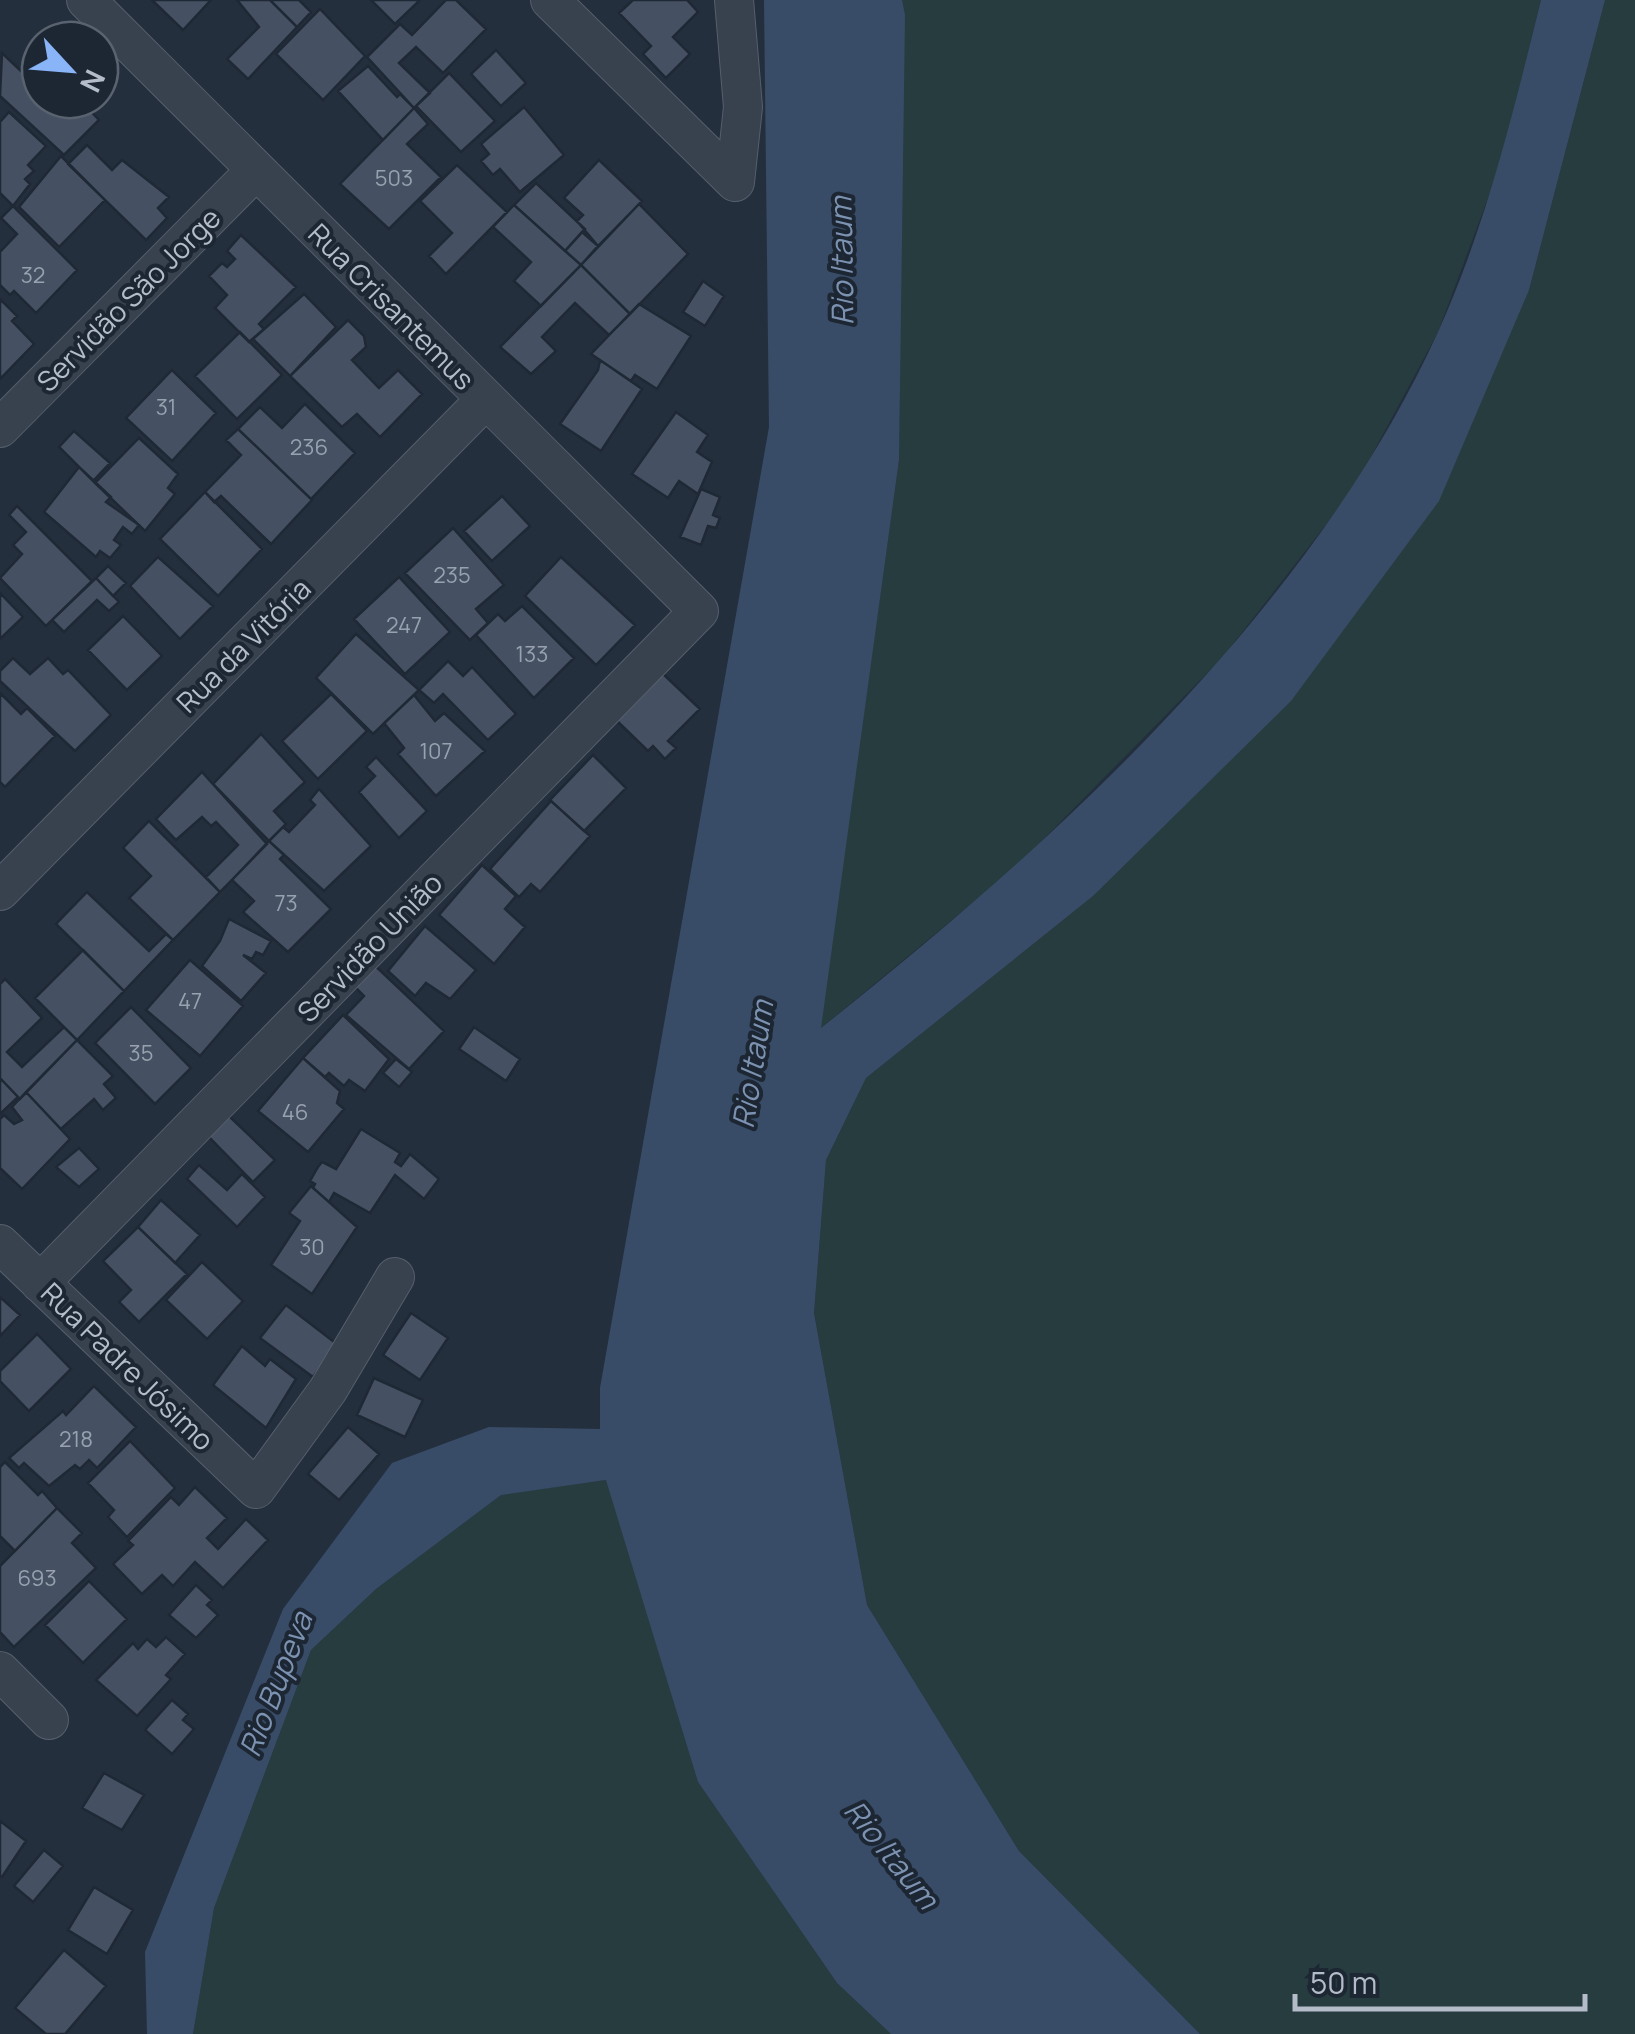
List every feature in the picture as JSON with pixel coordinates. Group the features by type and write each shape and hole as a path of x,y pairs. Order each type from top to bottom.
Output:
{"street":[{"name":"Rua Crisantemus","path":"86,0 699,611"},
{"path":"550,0 735,182 743,107 741,43 734,0"},
{"name":"Servidão São Jorge","path":"0,428 256,170"},
{"name":"Rua da Vitória","path":"0,891 486,399"},
{"name":"Servidão União","path":"40,1283 699,611"},
{"name":"Rua Padre Jósimo","path":"0,1244 256,1488 328,1390 396,1277"},
{"path":"0,1671 50,1720"}],"green space":[{"path":"902,0 1541,0 1501,163 1438,332 1353,490 1222,658 1016,867 820,1029 899,460"},
{"path":"1605,0 1635,0 1635,2034 1200,2034 1019,1851 867,1605 814,1313 826,1160 866,1078 1093,896 1529,290"},
{"path":"607,1480 698,1782 837,1983 891,2034 193,2034 214,1908 311,1650 376,1589 502,1494"}],"water":[{"path":"764,0 902,0 905,15 899,460 821,1028 999,880 1086,799 1170,714 1249,625 1321,531 1385,434 1455,292 1497,169 1541,0 1605,0 1529,290 1439,501 1291,701 1093,896 866,1078 826,1160 814,1313 867,1605 1019,1851 1200,2034 891,2034 837,1983 698,1782 606,1480 501,1495 376,1589 311,1650 214,1908 193,2034 147,2034 145,1952 283,1609 392,1463 489,1427 600,1429 600,1388 769,427"}],"building":[{"path":"152,0 211,0 183,30"},
{"path":"237,0 270,0 297,27 248,79 227,59 259,27"},
{"path":"270,0 299,0 311,12 297,27"},
{"path":"371,0 420,0 395,24"},
{"path":"446,0 456,0 486,29 443,73 416,47 399,63 430,93 414,108 367,57 400,24 412,35"},
{"path":"633,0 687,0 698,12 673,37 690,54 666,78 643,54 651,46 619,13"},
{"path":"320,9 365,56 323,100 276,54"},
{"path":"496,50 526,83 501,106 471,74"},
{"path":"2,53 20,70 20,114 0,96"},
{"path":"368,66 397,97 400,94 414,108 383,140 338,91"},
{"path":"449,73 495,121 461,152 416,106"},
{"path":"524,107 564,155 520,192 500,169 493,175 481,161 489,154 481,144"},
{"path":"414,108 428,124 407,144 441,177 389,229 340,184"},
{"path":"9,112 46,146 28,165 34,171 25,179 30,184 13,206 0,193 0,122"},
{"path":"26,120 99,120 64,155"},
{"path":"87,145 112,170 122,160 169,197 158,208 167,218 146,240 68,164"},
{"path":"61,156 105,200 59,247 19,207"},
{"path":"599,160 642,201 598,246 577,221 583,215 564,198"},
{"path":"457,165 507,212 446,274 429,256 452,233 420,201"},
{"path":"536,183 585,229 565,251 514,205"},
{"path":"639,204 688,254 630,314 581,265"},
{"path":"514,205 581,265 541,306 514,281 531,262 493,227"},
{"path":"13,206 77,270 36,313 14,291 10,295 0,285 0,252 17,234 1,218"},
{"path":"582,232 598,246 581,265 565,251"},
{"path":"241,235 296,287 259,324 264,329 249,342 215,308 227,295 209,276 222,263 227,267 235,259 227,251"},
{"path":"581,265 630,314 609,335 575,303 542,337 556,351 531,374 500,347"},
{"path":"703,281 724,296 705,326 683,312"},
{"path":"304,294 336,327 290,376 253,339"},
{"path":"0,299 17,316 12,321 34,344 0,379"},
{"path":"639,304 691,336 657,389 635,375 631,381 591,354"},
{"path":"348,320 364,336 366,347 352,360 379,388 398,370 422,394 380,437 357,414 342,427 290,376"},
{"path":"240,332 282,375 237,419 195,376"},
{"path":"600,360 642,389 601,451 560,424 598,370"},
{"path":"172,370 216,413 172,461 126,418"},
{"path":"305,404 355,453 311,499 238,429 260,407 282,428"},
{"path":"676,412 708,435 697,452 712,462 698,494 679,481 668,498 632,474"},
{"path":"238,429 312,500 271,544 221,496 214,502 205,492 241,455 226,440"},
{"path":"74,431 110,463 93,481 59,447"},
{"path":"139,438 178,474 168,488 175,494 145,531 95,483"},
{"path":"79,467 111,497 106,502 139,525 132,534 123,527 114,540 121,545 110,558 100,551 96,557 44,512"},
{"path":"701,489 720,497 713,515 720,518 716,528 708,526 701,545 680,537"},
{"path":"205,492 262,549 218,596 160,539"},
{"path":"502,496 530,526 492,561 464,531"},
{"path":"17,506 92,581 46,626 0,578 22,554 13,545 26,532 9,515"},
{"path":"453,528 504,585 476,609 488,623 470,640 405,573"},
{"path":"158,557 213,606 180,639 130,586"},
{"path":"561,557 635,625 596,665 525,596"},
{"path":"108,566 126,583 113,596 96,578"},
{"path":"399,577 450,632 405,674 354,619"},
{"path":"96,578 119,602 109,611 97,600 64,632 52,620"},
{"path":"0,593 23,617 0,639"},
{"path":"522,606 574,658 534,698 476,635 498,614 505,621"},
{"path":"123,616 162,656 127,690 88,650"},
{"path":"356,634 419,690 373,734 316,678"},
{"path":"13,658 30,674 48,658 63,674 68,670 111,715 75,751 0,681 0,671"},
{"path":"448,661 463,676 472,667 516,714 488,740 443,694 434,703 419,690"},
{"path":"661,672 700,709 668,741 676,748 665,759 653,746 648,751 614,718"},
{"path":"0,693 21,714 27,708 55,736 5,787 0,782"},
{"path":"331,694 367,731 318,779 282,741"},
{"path":"414,695 435,721 444,713 485,751 436,796 398,754 404,748 384,723"},
{"path":"261,734 305,782 274,811 286,824 269,841 213,784"},
{"path":"593,755 626,788 584,831 550,800"},
{"path":"376,757 427,811 399,838 359,792 375,776 366,767"},
{"path":"202,772 267,844 220,892 206,877 238,845 216,822 211,826 202,817 176,840 156,819"},
{"path":"319,789 371,846 324,891 269,841 283,827 289,832 315,805 310,800"},
{"path":"551,801 590,836 540,892 531,884 519,897 490,869"},
{"path":"149,821 220,892 173,940 129,898 151,876 123,848"},
{"path":"269,841 284,855 280,859 331,909 288,952 243,912 254,901 232,880"},
{"path":"482,865 516,896 505,909 525,927 494,964 439,915"},
{"path":"87,892 149,951 166,934 173,940 124,991 56,924"},
{"path":"229,919 271,941 263,955 256,952 252,959 243,955 266,973 241,1001 202,966 220,941"},
{"path":"425,926 476,970 450,999 426,983 415,996 388,971"},
{"path":"83,950 124,991 77,1040 35,998"},
{"path":"368,959 444,1031 409,1069 346,1015 364,996 348,980"},
{"path":"190,960 243,1006 200,1056 146,1010"},
{"path":"5,979 42,1018 7,1052 22,1067 64,1027 77,1040 20,1099 0,1078 0,984"},
{"path":"131,1007 191,1068 155,1104 95,1043"},
{"path":"343,1015 389,1059 365,1091 349,1080 344,1086 329,1073 325,1077 303,1058"},
{"path":"474,1027 520,1059 506,1081 459,1049"},
{"path":"77,1040 113,1076 104,1084 116,1098 103,1110 94,1099 61,1129 26,1092"},
{"path":"303,1058 340,1091 337,1103 344,1109 308,1152 258,1111"},
{"path":"396,1059 412,1072 399,1087 383,1073"},
{"path":"0,1078 18,1097 0,1114"},
{"path":"26,1092 70,1139 22,1189 0,1168 0,1119 4,1115 14,1124 22,1120 12,1107"},
{"path":"229,1116 275,1160 253,1182 208,1136"},
{"path":"361,1129 400,1153 395,1162 401,1166 410,1154 439,1179 424,1199 395,1175 370,1213 334,1193 329,1202 313,1188 315,1184 310,1181 322,1162 336,1169"},
{"path":"79,1148 99,1169 79,1187 56,1167"},
{"path":"199,1165 227,1190 242,1174 265,1197 237,1227 187,1179"},
{"path":"311,1186 357,1227 312,1294 271,1265 300,1221 289,1213"},
{"path":"161,1200 200,1235 175,1263 138,1227"},
{"path":"138,1227 187,1274 139,1322 119,1302 131,1290 103,1261"},
{"path":"202,1262 243,1301 207,1339 166,1300"},
{"path":"0,1297 20,1315 0,1336"},
{"path":"286,1305 338,1345 313,1377 260,1338"},
{"path":"411,1313 448,1338 420,1380 383,1355"},
{"path":"37,1334 71,1369 29,1411 0,1381 0,1371"},
{"path":"242,1346 265,1366 270,1359 296,1379 266,1428 213,1385"},
{"path":"374,1378 423,1400 405,1437 357,1415"},
{"path":"94,1386 136,1427 97,1468 89,1460 80,1469 75,1465 49,1486 24,1463 19,1468 9,1458 63,1411 66,1415"},
{"path":"348,1427 379,1454 339,1500 308,1474"},
{"path":"130,1441 175,1488 127,1537 108,1517 114,1510 88,1483"},
{"path":"5,1462 57,1508 15,1551 0,1536 0,1467"},
{"path":"195,1487 227,1518 207,1538 218,1549 246,1519 268,1540 223,1588 195,1562 173,1586 162,1575 142,1594 113,1564 133,1545 128,1541 171,1497 179,1505"},
{"path":"57,1508 82,1533 72,1543 96,1568 14,1647 0,1632 0,1566"},
{"path":"89,1581 127,1619 83,1663 45,1625"},
{"path":"196,1585 212,1600 207,1605 218,1615 196,1638 169,1615"},
{"path":"166,1637 185,1654 166,1675 171,1679 137,1716 96,1680 133,1643 138,1649 147,1639 156,1647"},
{"path":"172,1700 188,1714 183,1720 194,1729 172,1754 145,1730"},
{"path":"104,1773 144,1795 122,1830 82,1808"},
{"path":"0,1821 26,1841 2,1877 0,1876"},
{"path":"44,1850 63,1866 33,1902 14,1886"},
{"path":"94,1887 133,1910 107,1954 68,1930"},
{"path":"64,1950 106,1986 65,2034 46,2034 15,2008"}],"water label":[{"name":"Rio Itaum","path":"841,261"},
{"name":"Rio Itaum","path":"752,1064"},
{"name":"Rio Bupeva","path":"275,1684"},
{"name":"Rio Itaum","path":"892,1854"}]}
